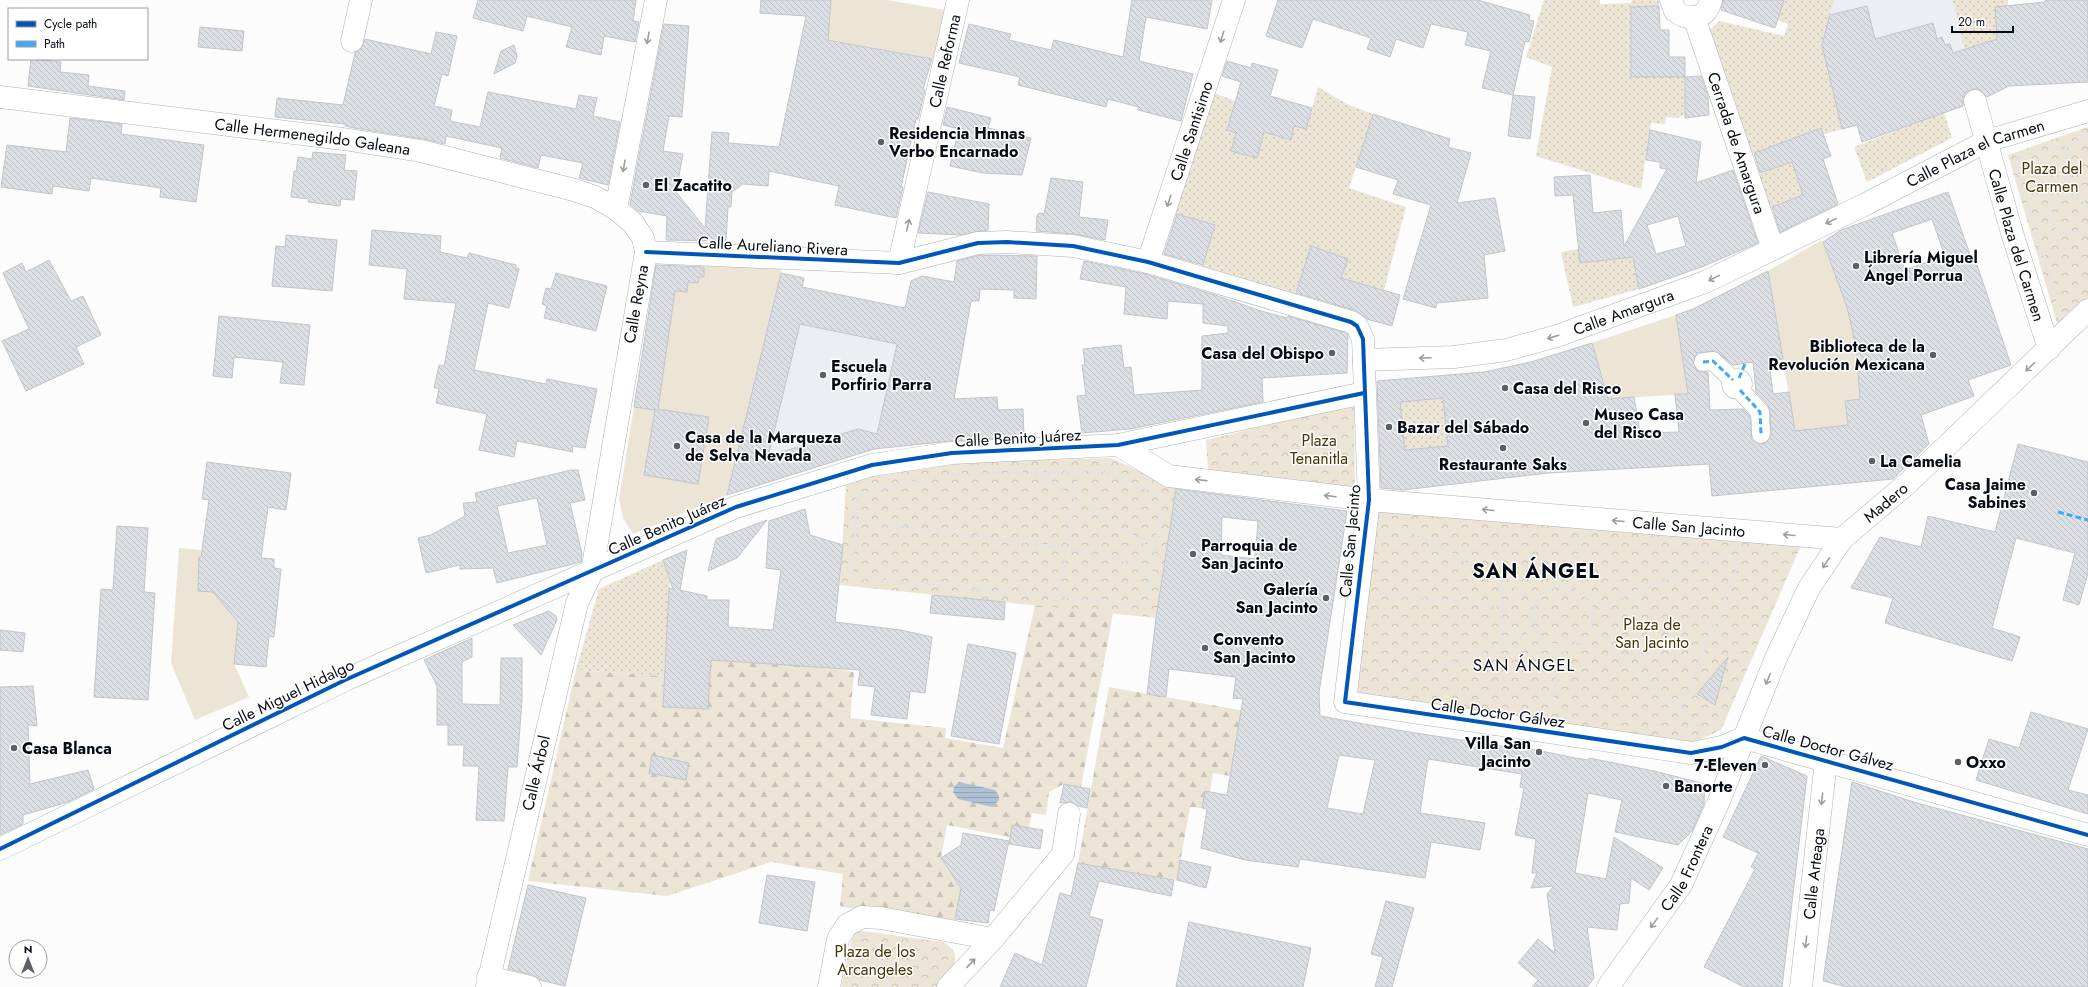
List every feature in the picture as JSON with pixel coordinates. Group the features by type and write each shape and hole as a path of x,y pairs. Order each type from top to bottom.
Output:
{"street":[{"path":"352,41 361,0"},
{"path":"616,210 656,0"},
{"name":"Calle Reforma","path":"899,264 958,0"},
{"name":"Calle Santisimo","path":"1148,262 1234,0"},
{"path":"1671,0 1675,11 1697,27 1711,0"},
{"name":"Cerrada de Amargura","path":"1697,27 1773,249"},
{"name":"Calle Hermenegildo Galeana","path":"0,97 343,139 421,151 574,190 595,197 616,210"},
{"name":"Calle Plaza del Carmen","path":"1975,101 2012,233 2049,349"},
{"name":"Calle Plaza el Carmen","path":"1866,204 1987,141 2088,111"},
{"name":"Calle Amargura","path":"1364,360 1454,357 1506,350 1550,338 1705,282 1866,204"},
{"name":"Calle Reyna","path":"592,572 646,252 639,230 633,223 616,210"},
{"name":"Calle Aureliano Rivera","path":"646,252 899,264 964,246 992,242 1072,246 1148,262"},
{"name":"Calle San Jacinto","path":"1148,262 1351,322 1361,332 1364,360 1369,500 1345,702"},
{"name":"Madero","path":"1744,738 1776,658 1809,588 1842,540 1909,482 2088,310"},
{"path":"1703,362 1713,361 1739,378 1760,412 1761,434"},
{"name":"Calle Benito Juárez","path":"592,572 736,507 872,465 952,453 1118,445 1364,393"},
{"path":"1118,445 1169,476 1369,500"},
{"name":"Calle San Jacinto","path":"1369,500 1842,540"},
{"name":"Calle Miguel Hidalgo","path":"0,849 345,680 495,612 592,572"},
{"name":"Calle Árbol","path":"530,987 487,982 577,603 592,572"},
{"name":"Calle Doctor Gálvez","path":"1345,702 1691,753 1722,747 1744,738 2088,835"},
{"name":"Calle Frontera","path":"1608,987 1681,885 1719,801 1744,738"},
{"name":"Calle Arteaga","path":"1801,987 1826,760"},
{"path":"948,987 993,939 1063,854 1069,814"},
{"path":"829,987 838,939 847,926 862,917 881,918 993,939"}],"path":[{"path":"2060,307 2015,158 2066,144 2088,136"},
{"path":"2066,144 2068,196"},
{"path":"2088,205 2082,199 2068,196 2061,198 2052,209 2053,223 2063,233 2070,235 2077,234 2088,226"},
{"path":"1058,596 1079,465"},
{"path":"1105,471 1162,496 1147,605 852,577 857,494 946,475 1035,473 1105,471"},
{"path":"1035,473 1155,550"},
{"path":"1575,588 1582,518"},
{"path":"855,520 1066,548 1153,567"},
{"path":"1394,522 1537,601"},
{"path":"1680,710 1745,545"},
{"path":"1593,610 1731,551"},
{"path":"1503,581 1503,644"},
{"path":"1558,586 1575,588 1584,593 1590,601 1594,620 1591,629 1580,641 1565,646 1549,642 1537,631 1533,622 1533,611 1537,601 1542,594 1558,586"},
{"path":"1372,592 1502,607"},
{"path":"1591,629 1722,747"},
{"path":"1388,687 1537,631"},
{"path":"1544,732 1565,646"},
{"path":"878,936 871,935 889,987"}],"shaded area":[{"path":"1834,0 1952,0 1964,49 1981,100 1862,142 1857,125 1842,129 1822,45"},
{"name":"Escuela Porfirio Parra","path":"781,273 804,278 802,287 904,308 874,449 727,495"}],"green space":[{"path":"830,0 887,0 945,10 933,59 827,39"},
{"path":"1544,0 1600,0 1600,4 1631,3 1632,0 1659,0 1659,6 1646,7 1646,30 1631,30 1631,77 1685,77 1685,90 1704,89 1704,101 1678,118 1666,117 1665,124 1651,123 1641,189 1536,156 1552,67 1526,57"},
{"path":"1784,0 1834,0 1822,45 1842,129 1816,137 1813,131 1750,154 1706,34 1719,21 1784,36 1788,24 1777,20"},
{"path":"1952,0 2008,0 2008,6 1997,40 1964,49"},
{"path":"1318,87 1347,104 1373,114 1349,188 1406,207 1384,290 1366,285 1357,316 1331,309 1347,259 1311,246 1294,298 1201,271 1215,225 1171,213 1212,92 1235,101 1227,130 1236,133 1231,151 1257,158 1264,132 1290,140 1294,126 1306,129"},
{"path":"1944,112 1952,138 1867,182 1854,147"},
{"name":"Plaza del Carmen","path":"2088,127 2088,303 2060,333 2008,155"},
{"path":"1792,162 1803,195 1768,208 1757,175"},
{"path":"1822,240 1847,307 1856,346 1860,399 1845,402 1848,425 1795,431 1768,271"},
{"path":"1579,249 1580,263 1633,257 1639,289 1573,307 1561,252"},
{"path":"704,264 782,268 727,495 633,534 623,518 619,499 634,407 643,408 659,397 675,291 687,292 688,282 698,283 699,277 704,277"},
{"path":"1676,315 1688,394 1607,399 1591,343"},
{"path":"1443,398 1448,446 1405,450 1400,402"},
{"name":"Plaza Tenanitla","path":"1354,404 1355,492 1208,470 1206,440"},
{"path":"1111,458 1176,488 1156,618 840,585 846,485 875,476 948,463"},
{"name":"Plaza de San Jacinto","path":"1374,509 1802,543 1721,730 1695,742 1353,695"},
{"path":"179,548 201,550 198,591 213,592 238,622 234,664 249,697 195,720 171,663"},
{"path":"663,560 670,579 664,676 576,670 599,589"},
{"path":"1035,605 1113,613 1081,787 1064,784 1049,792 1046,815 1032,813 1029,828 1012,825 1010,837 947,825 941,858 952,874 963,881 953,927 840,906 843,874 771,862 667,896 528,881 576,670 664,676 663,707 708,709 711,660 831,668 854,672 850,718 946,728 945,738 1003,748"},
{"path":"1109,687 1274,716 1239,726 1230,776 1213,773 1210,792 1205,792 1202,808 1190,807 1177,880 1078,863"},
{"name":"Plaza de los Arcangeles","path":"854,930 943,942 950,947 954,953 955,958 952,970 939,987 841,987"}],"water":[{"path":"959,782 995,790 999,796 999,800 992,807 958,799 953,792 954,787"}],"building":[{"path":"478,0 636,0 633,21 639,22 635,42 604,36 601,55 566,47 572,27 527,16 523,31 473,18"},
{"path":"761,0 831,0 828,40 932,59 923,89 925,90 918,119 916,119 901,187 903,187 896,218 835,205 839,186 769,171 768,186 743,184 732,192 731,207 728,207 726,241 666,240 667,216 638,211 630,204 664,24 689,26 682,117 669,116 663,151 683,154 676,192 705,228 712,132 729,133 728,143 779,147 806,16 760,13"},
{"path":"1132,0 1212,0 1207,29 1146,17 1139,61 1193,74 1181,121 1138,110 1139,107 1108,99 1106,107 1018,85 1020,77 959,63 969,24 1011,34 1009,40 1051,50 1054,40 1123,57"},
{"path":"1278,0 1478,0 1530,15 1529,20 1534,21 1529,42 1525,41 1513,95 1482,88 1491,51 1465,45 1468,32 1431,24 1423,48 1396,39 1390,57 1367,49 1371,38 1313,19 1302,48 1266,36"},
{"path":"1723,0 1784,0 1775,28 1721,10"},
{"path":"2045,0 2088,0 2088,82 2009,86 1987,97 1978,89 1972,89 1966,92 1963,98 1963,106 1862,142 1857,125 1842,129 1822,45 1830,15 1867,6 1875,39 1933,23 1937,39 1942,37 1945,45 1950,44 1953,53 1997,39 1995,7 2045,2"},
{"path":"1659,6 1660,30 1669,30 1669,57 1685,57 1685,77 1631,77 1631,7"},
{"path":"200,27 244,31 242,51 198,47"},
{"path":"436,32 457,36 448,76 442,74 434,106 452,110 450,121 480,127 488,92 576,109 579,95 597,98 593,116 620,122 608,185 579,178 583,163 541,155 538,168 500,158 502,148 446,136 445,144 354,128 345,126 346,124 275,117 277,98 343,105 355,53 361,49 365,39 431,54"},
{"path":"514,45 517,56 515,63 494,74 501,51"},
{"path":"31,60 41,60 61,62 60,72 89,75 88,86 125,91 124,100 28,86"},
{"path":"1227,61 1251,68 1252,63 1278,70 1270,96 1312,108 1306,129 1294,126 1291,140 1264,132 1257,158 1231,151 1236,133 1227,130 1241,82 1222,76"},
{"path":"1701,76 1708,96 1709,115 1685,118 1685,77"},
{"path":"1513,95 1535,97 1530,139 1508,136"},
{"path":"947,107 991,118 988,128 1031,138 1022,175 983,173 950,166 959,129 943,125"},
{"path":"1373,114 1450,139 1448,147 1471,153 1457,203 1495,198 1505,251 1484,255 1488,298 1437,303 1436,308 1403,299 1431,205 1393,194 1398,180 1356,167"},
{"path":"70,118 122,124 121,134 204,145 196,202 160,197 161,188 91,178 89,191 53,186 52,194 1,187 7,145 66,152"},
{"path":"1821,128 1831,156 1823,159 1838,204 1780,232 1772,207 1803,195 1792,162 1760,173 1754,153"},
{"path":"1650,130 1701,142 1696,183 1733,170 1758,243 1704,266 1639,289 1633,257 1580,263 1573,195 1555,196 1554,177 1590,175 1593,213 1621,210 1624,246 1667,169 1660,168 1660,162 1646,160","holes":["1678,216 1686,246 1656,254 1647,225"]},
{"path":"313,152 346,155 344,170 357,171 354,200 341,199 340,206 308,202 309,199 291,197 294,171 296,172 298,157 312,159"},
{"path":"1051,178 1083,182 1079,217 1108,220 1105,240 1074,234 1036,231 1037,216 1039,213 1044,214"},
{"path":"928,192 989,204 988,230 960,235 918,233"},
{"path":"1948,192 1972,260 1975,259 2011,365 1968,380 1974,396 1921,415 1929,444 1893,479 1712,496 1709,464 1548,473 1403,490 1381,488 1377,381 1484,372 1531,362 1592,343 1608,399 1634,397 1640,433 1679,432 1675,394 1688,394 1676,315 1693,309 1768,271 1783,359 1769,361 1773,394 1789,392 1795,431 1848,425 1845,401 1860,399 1856,346 1847,307 1823,242 1841,230","holes":["1932,219 1945,256 1905,270 1892,233","1716,351 1733,365 1753,362 1756,392 1768,405 1770,412 1771,434 1766,443 1761,444 1752,440 1750,416 1743,409 1710,410 1708,372 1698,371 1693,363 1697,353","1443,398 1448,446 1405,450 1400,402"]},
{"path":"1177,214 1215,225 1203,265 1164,254"},
{"path":"372,230 441,236 440,252 467,258 469,253 516,265 516,268 519,269 509,308 488,303 474,370 546,384 547,379 597,389 585,448 572,446 573,452 517,441 514,457 479,450 487,414 436,403 439,388 434,388 439,365 444,366 456,303 404,299 407,269 369,265"},
{"path":"286,235 337,240 332,291 272,286 276,246 285,247"},
{"path":"1311,246 1348,259 1341,278 1400,295 1392,326 1367,319 1355,310 1296,293"},
{"path":"980,255 1037,256 1036,299 1014,298 1014,290 980,289 979,301 971,301 954,399 997,397 998,410 1023,409 1024,437 951,441 874,449 727,495 781,273 804,278 802,287 905,308 911,281 922,276 954,282 957,261","holes":["800,324 897,344 877,434 858,429 768,456"]},
{"path":"49,260 71,301 83,296 101,335 76,347 84,364 26,391 2,341 29,329 3,273 22,263 26,272"},
{"path":"1084,261 1145,274 1215,295 1261,311 1287,318 1288,316 1346,333 1348,335 1347,373 1262,378 1263,402 1130,429 1082,433 1077,396 1086,395 1082,365 1085,365 1083,349 1121,345 1124,368 1131,367 1134,395 1202,390 1202,336 1228,333 1228,326 1203,323 1203,304 1168,301 1167,319 1124,314 1126,287 1080,279"},
{"path":"656,265 704,267 704,277 699,277 698,283 688,282 687,292 675,291 658,409 709,417 698,484 644,475 655,410 634,407"},
{"path":"556,273 607,286 596,331 544,318 547,306 542,304 546,288 551,289"},
{"path":"219,316 310,325 304,385 280,383 283,362 234,357 232,378 213,376"},
{"path":"2018,444 2088,462 2088,573 2079,605 2063,600 2075,553 2016,538 1992,628 2020,637 2012,661 1885,623 1893,598 1851,588 1880,537 1921,547 1928,516 1995,532"},
{"path":"207,462 291,473 286,510 268,507 261,558 274,559 274,568 281,569 274,637 269,636 266,667 234,664 238,622 213,592 198,591 199,557 201,557 209,500 202,499"},
{"path":"571,470 578,470 585,500 570,503 582,554 581,562 497,583 493,568 460,569 460,565 426,573 418,538 431,535 465,516 463,503 477,502 475,493","holes":["537,498 547,545 508,553 497,506"]},
{"path":"1176,489 1347,511 1319,693 1320,716 1409,732 1527,750 1527,748 1575,758 1589,760 1589,758 1654,771 1705,784 1704,804 1692,831 1678,845 1615,832 1622,800 1588,793 1575,873 1606,879 1614,837 1663,868 1649,890 1631,878 1629,903 1620,904 1617,930 1587,927 1594,978 1587,987 1532,987 1538,980 1518,963 1538,939 1555,953 1547,894 1554,886 1531,888 1537,873 1532,873 1536,839 1515,835 1524,788 1520,787 1522,774 1428,759 1420,813 1485,823 1480,850 1431,842 1425,878 1300,859 1298,867 1245,860 1201,848 1207,809 1202,808 1205,791 1227,795 1243,699 1233,698 1236,677 1169,669 1166,697 1147,694 1156,618","holes":["1222,517 1258,521 1255,559 1221,555","1339,755 1375,760 1363,814 1327,808"]},
{"path":"805,509 810,535 843,545 835,622 901,630 932,637 925,693 910,691 907,719 871,715 875,687 858,685 860,670 711,660 708,709 663,707 669,588 673,589 663,560 687,550 680,590 707,596 707,600 729,600 728,627 773,630 781,570 766,568 769,521"},
{"path":"767,520 737,558 708,571 716,539"},
{"path":"117,526 148,528 144,592 155,593 148,700 94,697 101,589 113,590"},
{"path":"932,595 1005,602 1004,620 930,613"},
{"path":"549,611 556,616 557,620 541,655 513,625"},
{"path":"0,630 25,633 23,652 0,650"},
{"path":"472,638 472,657 462,662 462,704 500,705 501,658 522,658 522,700 517,767 508,767 504,821 476,820 479,766 463,766 464,745 448,745 448,725 437,725 437,686 424,660"},
{"path":"968,644 1016,653 999,744 951,736"},
{"path":"1728,657 1715,705 1697,694"},
{"name":"Casa Blanca","path":"33,686 37,726 28,725 30,784 88,770 94,789 68,802 23,815 23,824 0,835 0,687"},
{"path":"2031,712 2088,729 2068,790 2088,795 2088,814 1976,780 1989,739 2019,748"},
{"path":"652,755 689,763 686,780 649,773"},
{"path":"1761,756 1807,776 1782,987 1744,987 1704,967 1755,869 1751,867 1758,853 1723,837"},
{"path":"1852,782 1917,803 2088,849 2088,987 1847,987 1823,981"},
{"path":"1064,784 1090,789 1087,808 1078,806 1071,802 1060,803"},
{"path":"1012,825 1043,830 1040,849 1009,844"},
{"path":"963,833 1009,841 994,911 990,910 988,923 955,919 961,888 941,858 961,845"},
{"path":"1180,860 1211,867 1206,888 1177,880"},
{"path":"1078,863 1174,880 1171,896 1099,881 1089,916 1103,920 1086,987 1000,987 1015,953 1042,965 1060,893 1071,896"},
{"path":"767,875 815,882 807,931 759,923"},
{"path":"528,885 586,898 565,986 540,980 533,975 508,969"},
{"path":"1386,901 1414,908 1392,987 1375,987 1383,957 1371,954"},
{"path":"1189,922 1311,948 1303,987 1176,987"}],"marked path":[{"path":"1703,362 1713,361 1733,380"},
{"path":"1739,378 1745,364"},
{"path":"1740,390 1760,412 1761,434"},
{"path":"2058,512 2088,520"}],"cycle path":[{"path":"646,252 899,263 978,243 1007,242 1073,246 1148,262 1351,322 1357,326 1363,339 1369,500 1345,702 1691,753 1722,747 1744,738 2088,835"},
{"path":"0,849 345,680 736,507 872,465 952,453 1118,445 1364,393"}],"place":[{"name":"Residencia Hmnas Verbo Encarnado","path":"881,142"},
{"name":"El Zacatito","path":"646,185"},
{"name":"Librería Miguel Ángel Porrua","path":"1856,266"},
{"name":"Casa del Obispo","path":"1332,353"},
{"name":"Biblioteca de la Revolución Mexicana","path":"1933,355"},
{"name":"Escuela Porfirio Parra","path":"823,375"},
{"name":"Casa del Risco","path":"1505,388"},
{"name":"Museo Casa del Risco","path":"1586,423"},
{"name":"Bazar del Sábado","path":"1389,427"},
{"name":"Casa de la Marqueza de Selva Nevada","path":"677,446"},
{"name":"Restaurante Saks","path":"1503,448"},
{"name":"La Camelia","path":"1872,461"},
{"name":"Casa Jaime Sabines","path":"2034,493"},
{"name":"Parroquia de San Jacinto","path":"1193,554"},
{"name":"Galería San Jacinto","path":"1326,598"},
{"name":"Convento San Jacinto","path":"1205,648"},
{"name":"Casa Blanca","path":"14,748"},
{"name":"Villa San Jacinto","path":"1539,752"},
{"name":"Oxxo","path":"1958,762"},
{"name":"7-Eleven","path":"1765,765"},
{"name":"Banorte","path":"1666,786"}],"district":[{"name":"SAN ÁNGEL","path":"1536,571"},
{"name":"SAN ÁNGEL","path":"1524,665"}]}
